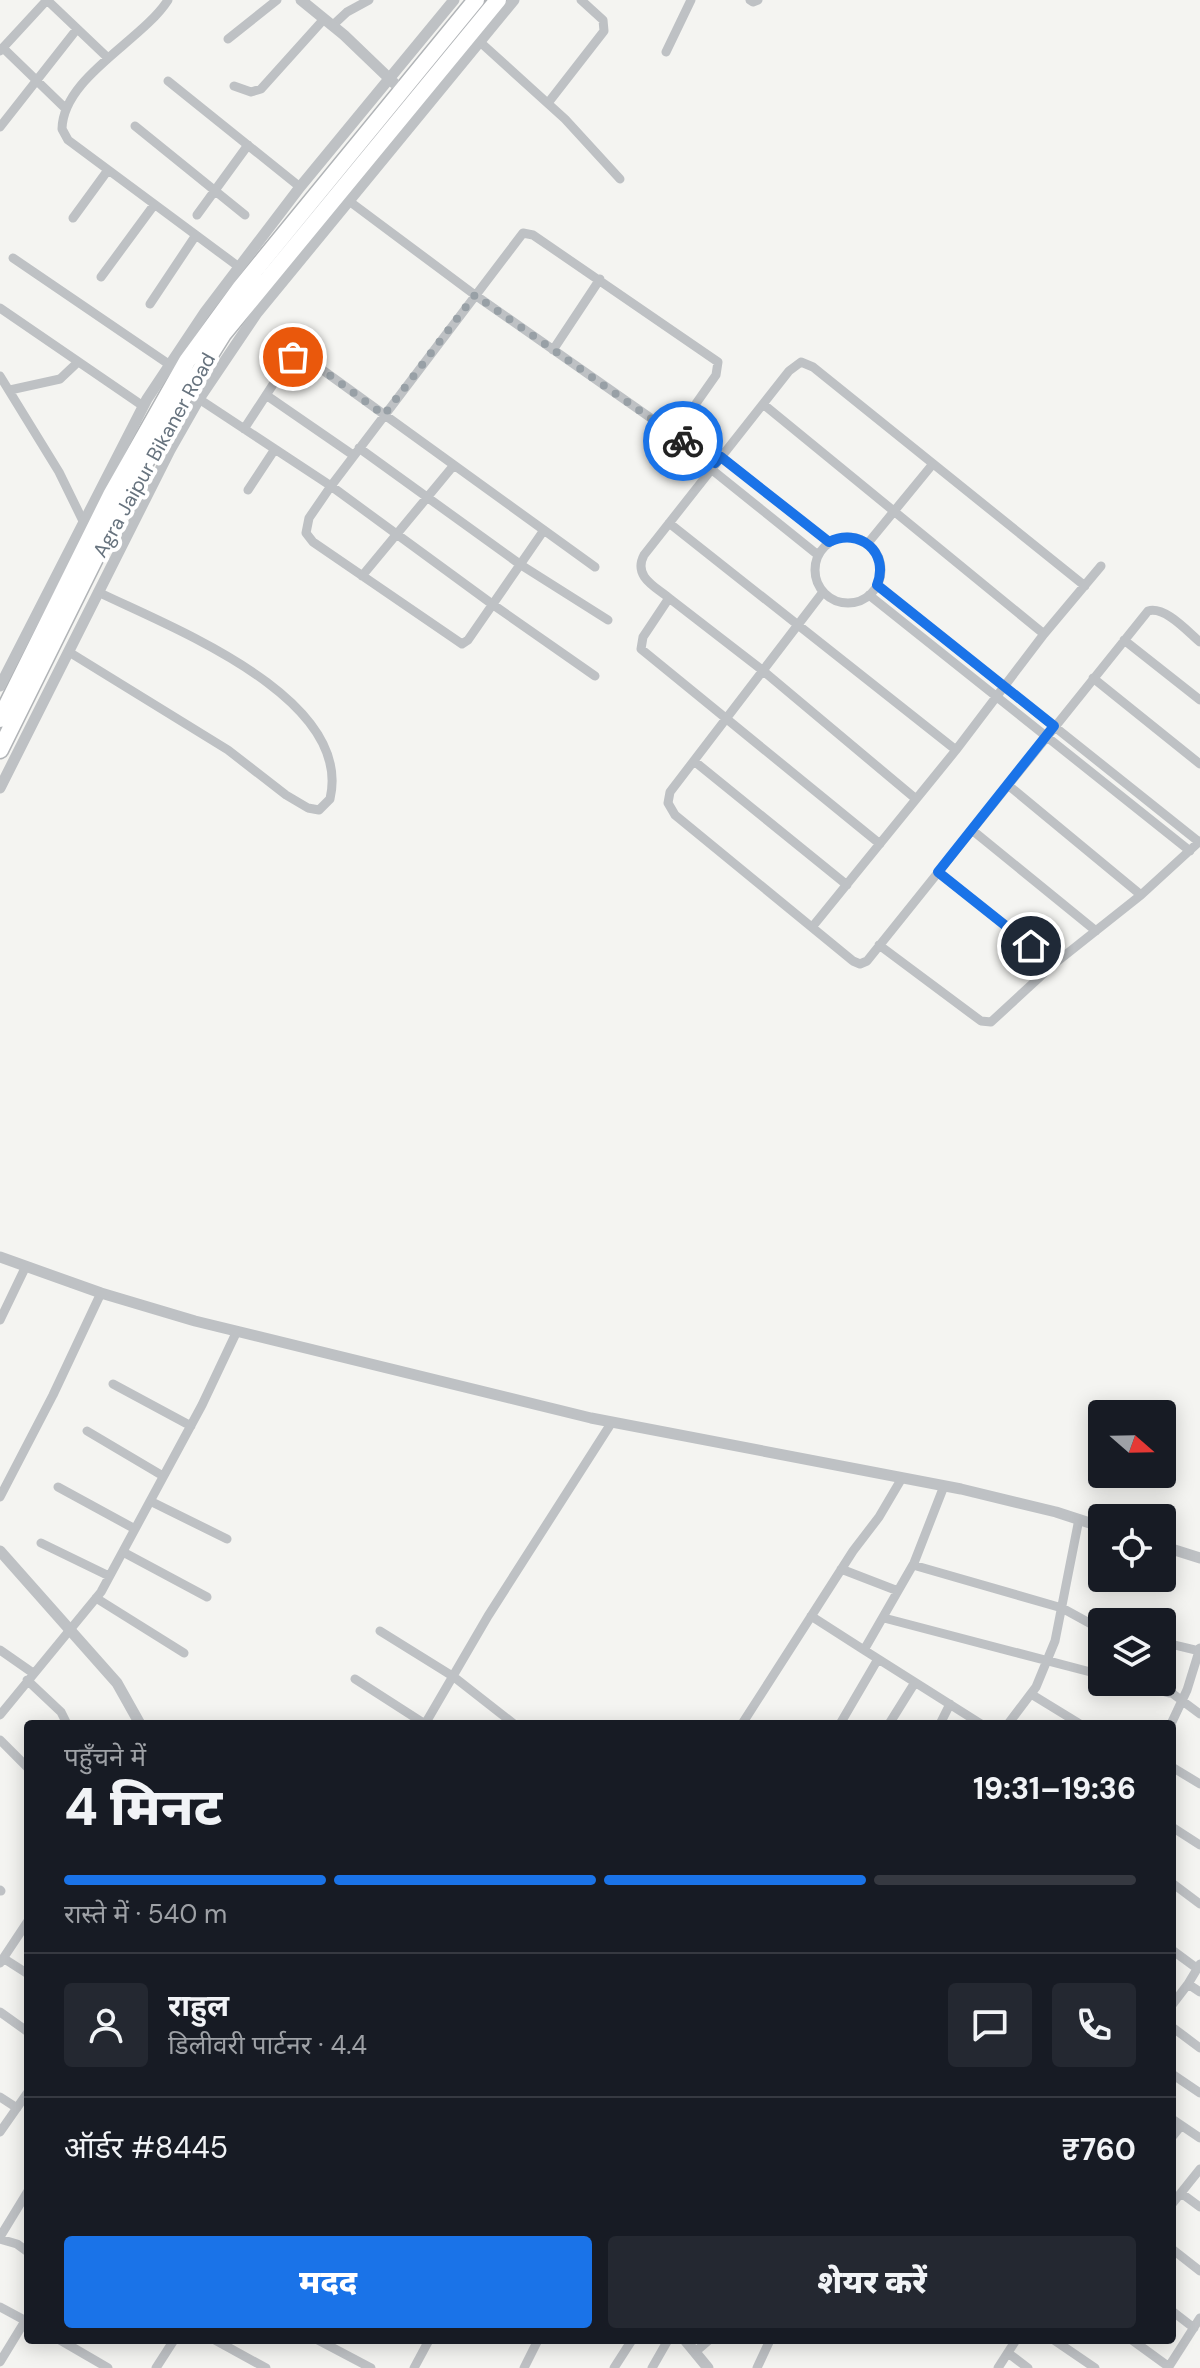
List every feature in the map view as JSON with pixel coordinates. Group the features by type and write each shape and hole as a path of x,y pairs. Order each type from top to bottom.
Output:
{"highway":[{"name":"Agra Jaipur Bikaner Road","path":"0,719 111,495 187,361 241,287 476,0"},
{"name":"Agra Jaipur Bikaner Road","path":"0,750 125,498 198,371 249,299 367,170 403,91 498,0"}],"street":[{"path":"66,109 2,49 47,0 108,58"},
{"path":"168,0 150,23 108,58 76,93 66,109 62,129 68,140 239,267"},
{"path":"228,39 277,0"},
{"path":"301,0 403,91"},
{"path":"234,86 251,92 261,89 328,22 369,0"},
{"path":"0,686 143,406 170,365 300,187 403,91 454,0"},
{"path":"0,788 170,450 199,399 257,313 349,201 367,170 514,0"},
{"path":"548,103 604,31 603,20 581,0"},
{"path":"666,52 691,0"},
{"path":"750,0 758,0"},
{"path":"0,127 77,29"},
{"path":"480,42 548,103 620,179"},
{"path":"168,81 300,187"},
{"path":"135,126 245,215"},
{"path":"197,215 248,145"},
{"path":"73,218 108,170"},
{"path":"349,201 475,295 829,542"},
{"path":"101,277 154,205"},
{"path":"544,530 468,640 459,644 313,542 306,533 309,518 331,486 519,237 526,232 600,279 718,362 716,375 674,435"},
{"path":"150,304 196,235"},
{"path":"13,258 170,365"},
{"path":"553,350 600,279"},
{"path":"0,308 143,406"},
{"path":"244,429 287,363 293,357 300,356 595,567"},
{"path":"10,390 60,379 78,362"},
{"path":"916,799 762,670 642,576 640,566 644,555 716,463 795,365 807,363 1085,586"},
{"path":"0,377 59,472 83,521"},
{"path":"266,395 608,620"},
{"path":"199,399 331,486 595,676"},
{"path":"763,404 1044,634"},
{"path":"248,490 275,449"},
{"path":"716,463 818,555"},
{"path":"362,576 454,465"},
{"path":"868,543 932,465"},
{"path":"669,523 956,750"},
{"path":"850,537 868,543 876,553 881,566 877,585 869,595 845,603 833,600 823,592 814,574 818,555 829,542 850,537"},
{"path":"813,926 1101,566"},
{"path":"877,585 1199,842 1141,895 1054,964 987,1023 879,945"},
{"path":"69,652 228,750 300,804 319,810 330,799 333,772 328,753 315,729 295,704 240,663 98,592"},
{"path":"823,592 725,718 668,798 669,808 675,815 860,964 867,961 1054,726 1152,609 1164,613 1200,642"},
{"path":"869,595 1190,851"},
{"path":"669,598 643,637 641,649 880,844"},
{"path":"1124,640 1200,700"},
{"path":"1093,678 1200,764"},
{"path":"694,761 847,885"},
{"path":"1008,785 1141,895"},
{"path":"972,830 1096,931"},
{"path":"938,872 1054,964"},
{"path":"0,1257 101,1293 237,1331 612,1422 944,1486 1088,1522"},
{"path":"0,1320 26,1266"},
{"path":"0,1497 101,1293"},
{"path":"0,1715 96,1598 191,1426 237,1331"},
{"path":"113,1384 191,1426"},
{"path":"427,1720 488,1616 612,1422"},
{"path":"87,1431 163,1476"},
{"path":"747,1720 902,1478"},
{"path":"864,1650 913,1565 944,1486"},
{"path":"58,1487 135,1529"},
{"path":"150,1501 227,1539"},
{"path":"1011,1720 1031,1694 1055,1641 1079,1519"},
{"path":"41,1543 109,1576"},
{"path":"1176,1550 1200,1558"},
{"path":"0,1551 117,1683 138,1720"},
{"path":"123,1552 207,1597"},
{"path":"913,1565 1062,1608 1088,1621"},
{"path":"841,1569 898,1591"},
{"path":"96,1598 184,1653"},
{"path":"811,1616 975,1720"},
{"path":"884,1618 1088,1671"},
{"path":"380,1631 454,1677 509,1720"},
{"path":"1173,1720 1200,1650 1176,1645"},
{"path":"0,1650 30,1676 65,1720"},
{"path":"842,1720 878,1659"},
{"path":"355,1679 419,1720"},
{"path":"892,1720 914,1684"},
{"path":"1031,1694 1073,1720"},
{"path":"1175,1696 1200,1714"},
{"path":"942,1720 950,1704"},
{"path":"0,1740 24,1764"},
{"path":"1176,1769 1200,1784"},
{"path":"1176,1830 1200,1845"},
{"path":"1176,1886 1200,1904"},
{"path":"24,1927 1,1960 24,1972"},
{"path":"1176,1952 1199,1966 1176,2000"},
{"path":"1188,1984 1200,1992"},
{"path":"0,2012 24,2029"},
{"path":"1176,2030 1200,2048"},
{"path":"1176,2077 1200,2093"},
{"path":"0,2097 17,2108"},
{"path":"0,2132 24,2098"},
{"path":"1176,2122 1200,2138"},
{"path":"1176,2132 1181,2126"},
{"path":"1176,2199 1200,2169"},
{"path":"1181,2193 1200,2207"},
{"path":"24,2198 0,2238 24,2249"},
{"path":"1176,2252 1200,2271"},
{"path":"0,2307 24,2319"},
{"path":"1137,2344 1169,2368 1197,2323 1176,2313"},
{"path":"0,2362 24,2326"},
{"path":"68,2344 108,2368"},
{"path":"79,2350 83,2344"},
{"path":"156,2368 171,2344"},
{"path":"222,2344 266,2368"},
{"path":"326,2344 371,2368"},
{"path":"414,2368 427,2344"},
{"path":"524,2368 536,2344"},
{"path":"614,2368 629,2344"},
{"path":"652,2368 666,2344"},
{"path":"688,2344 708,2368"},
{"path":"695,2352 704,2344"},
{"path":"757,2368 768,2344"},
{"path":"998,2368 1014,2344"},
{"path":"1060,2344 1095,2368"},
{"path":"1008,2353 1028,2368"}],"way so far":[{"path":"293,357 306,358 384,415 475,295 683,441"}],"route":[{"path":"683,441 715,463 721,457 829,542 850,537 868,543 881,566 877,585 1054,726 938,872 1031,946"}]}
